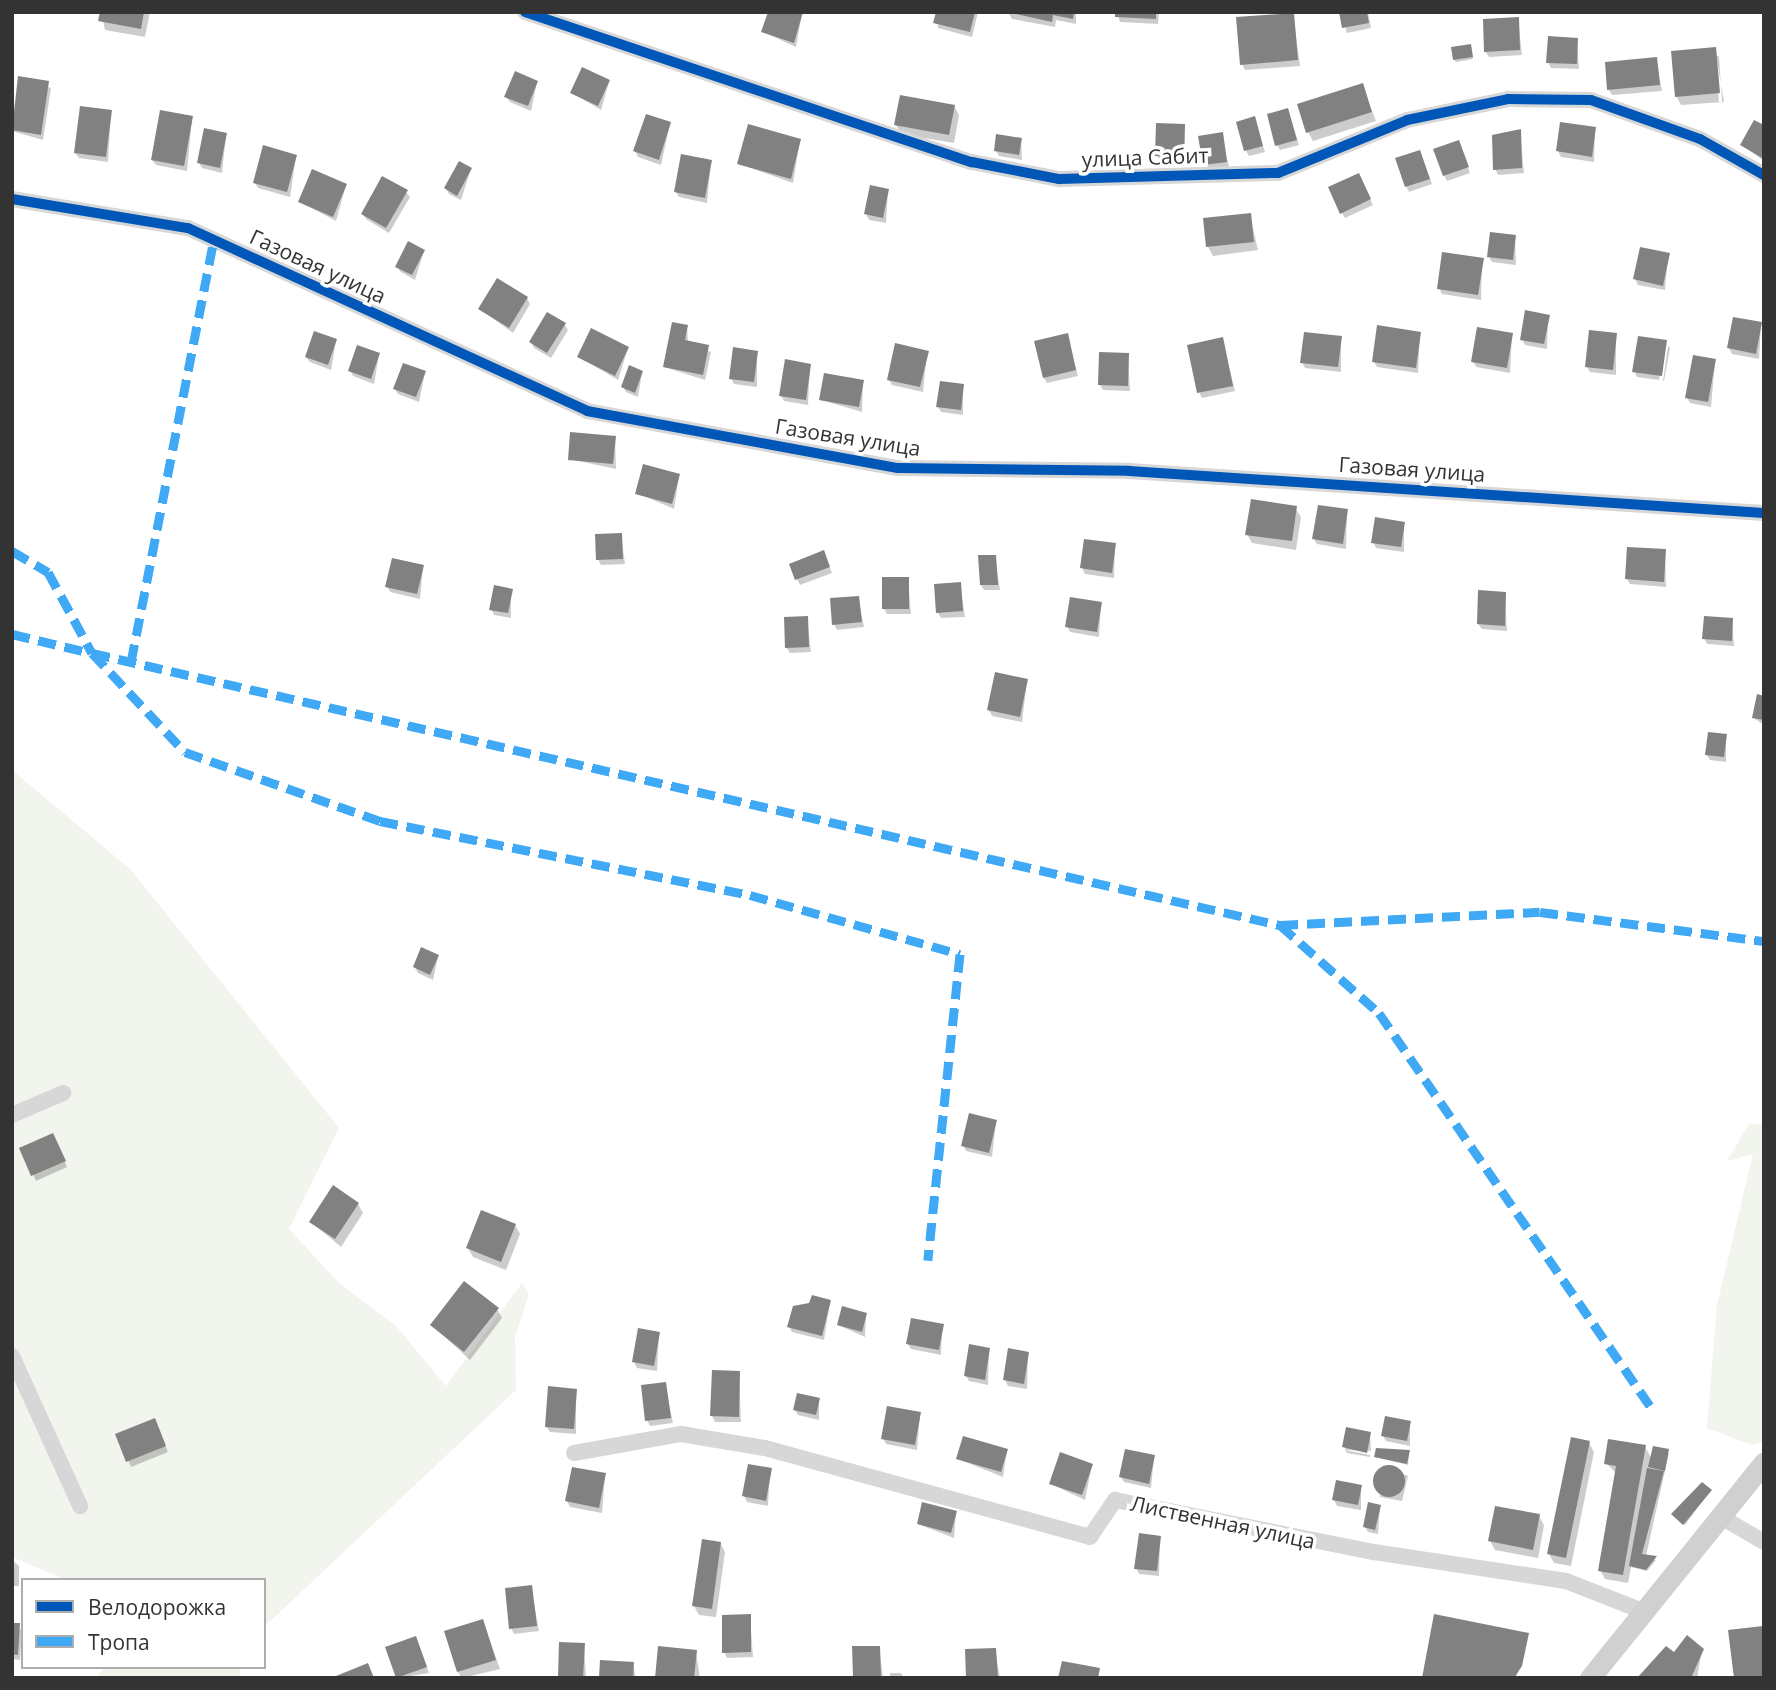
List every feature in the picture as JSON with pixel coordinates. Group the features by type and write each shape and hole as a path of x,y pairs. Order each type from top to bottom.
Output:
{"street":[{"name":"улица Сабит","path":"525,12 972,162 1059,179 1278,173 1407,120 1508,99 1591,100 1700,139 1764,175"},
{"name":"Газовая улица","path":"12,200 188,228 587,411 898,468 1143,472 1764,513"},
{"path":"12,1115 63,1093"},
{"path":"12,1356 80,1507"},
{"name":"Лиственная улица","path":"574,1453 681,1434 765,1448 1090,1537 1115,1500 1374,1552 1566,1581 1645,1612"},
{"path":"1590,1678 1764,1462"},
{"path":"1721,1517 1764,1542"}],"shaded area":[{"path":"12,770 130,869 339,1128 289,1229 339,1283 396,1326 446,1386 522,1283 529,1294 515,1337 516,1390 266,1625 266,1578 61,1578 12,1557"},
{"path":"1749,1124 1764,1124 1764,1441 1752,1445 1707,1428 1717,1305 1753,1154 1727,1161"},
{"path":"103,1669 239,1669 241,1678 96,1678"}],"building":[{"path":"100,12 144,12 141,29 98,21"},
{"path":"768,12 803,12 794,43 761,32"},
{"path":"936,12 975,12 970,32 933,23"},
{"path":"1007,12 1074,12 1073,19 1053,15 1052,22"},
{"path":"1115,12 1156,12 1156,19 1115,17"},
{"path":"1339,12 1367,12 1369,23 1342,28"},
{"path":"1294,13 1298,60 1240,65 1236,17"},
{"path":"1519,17 1520,50 1484,52 1483,19"},
{"path":"1548,36 1578,38 1577,64 1546,63"},
{"path":"1471,44 1473,57 1453,60 1451,47"},
{"path":"1716,47 1720,93 1675,97 1671,51"},
{"path":"1657,57 1660,85 1607,90 1605,62"},
{"path":"582,67 610,80 598,106 570,93"},
{"path":"515,71 538,81 528,106 504,97"},
{"path":"18,76 49,81 41,135 12,130"},
{"path":"1363,83 1372,112 1306,133 1297,104"},
{"path":"900,95 955,105 949,135 894,125"},
{"path":"80,106 112,110 106,157 74,153"},
{"path":"1288,108 1297,140 1275,146 1267,114"},
{"path":"160,110 193,116 184,166 151,160"},
{"path":"646,114 671,122 659,160 633,151"},
{"path":"1255,116 1263,146 1244,151 1236,122"},
{"path":"1754,120 1764,125 1764,159 1740,145"},
{"path":"1560,122 1596,127 1592,157 1556,151"},
{"path":"1156,123 1185,124 1184,157 1155,156"},
{"path":"748,124 801,139 791,179 737,164"},
{"path":"204,128 227,133 220,168 197,163"},
{"path":"1521,129 1522,168 1493,170 1492,135"},
{"path":"1223,132 1227,162 1203,165 1198,136"},
{"path":"996,134 1022,138 1019,155 994,151"},
{"path":"1459,140 1469,167 1443,176 1433,149"},
{"path":"263,145 297,155 287,192 253,183"},
{"path":"1420,150 1430,179 1405,187 1395,158"},
{"path":"681,154 712,160 705,198 674,192"},
{"path":"459,161 472,168 457,196 444,188"},
{"path":"312,169 347,184 333,217 298,202"},
{"path":"1359,173 1371,199 1340,214 1328,187"},
{"path":"382,176 408,190 386,228 361,214"},
{"path":"870,185 889,189 883,218 864,214"},
{"path":"1251,213 1254,242 1206,247 1203,218"},
{"path":"1490,232 1516,235 1513,260 1487,257"},
{"path":"408,241 425,250 412,275 395,267"},
{"path":"1640,247 1670,253 1663,286 1633,279"},
{"path":"1442,252 1484,258 1478,295 1437,289"},
{"path":"497,278 528,297 509,328 478,309"},
{"path":"1525,310 1550,315 1544,344 1520,340"},
{"path":"547,312 566,323 547,353 529,342"},
{"path":"1733,317 1762,322 1756,354 1727,348"},
{"path":"672,322 688,325 685,340 709,345 703,375 663,367"},
{"path":"1377,325 1421,332 1416,368 1372,362"},
{"path":"1477,327 1513,333 1507,368 1471,362"},
{"path":"591,328 629,347 615,376 577,357"},
{"path":"1589,330 1617,333 1613,370 1585,367"},
{"path":"314,331 337,339 328,365 305,357"},
{"path":"1304,332 1342,336 1338,367 1300,363"},
{"path":"1068,333 1076,370 1043,378 1034,341"},
{"path":"1638,336 1667,340 1662,376 1632,372"},
{"path":"1223,337 1233,386 1197,393 1187,345"},
{"path":"895,343 929,351 920,387 887,380"},
{"path":"357,345 380,353 371,379 348,371"},
{"path":"733,347 758,351 754,382 729,379"},
{"path":"1099,352 1129,353 1128,386 1098,385"},
{"path":"1693,355 1716,359 1708,402 1685,398"},
{"path":"785,359 811,364 806,400 779,396"},
{"path":"403,363 426,371 416,397 393,389"},
{"path":"629,365 643,371 635,393 621,387"},
{"path":"824,373 864,380 859,407 819,400"},
{"path":"940,381 964,384 961,410 936,407"},
{"path":"570,432 616,436 613,464 568,460"},
{"path":"643,464 680,474 672,504 635,494"},
{"path":"1251,499 1297,506 1292,541 1245,535"},
{"path":"1318,505 1348,509 1343,544 1312,539"},
{"path":"1375,517 1405,522 1401,547 1371,543"},
{"path":"622,533 623,559 596,560 595,534"},
{"path":"1084,539 1116,543 1112,573 1080,568"},
{"path":"1627,547 1666,549 1664,582 1625,579"},
{"path":"824,550 830,567 795,580 789,564"},
{"path":"978,555 996,555 998,585 980,585"},
{"path":"392,558 424,565 417,594 385,587"},
{"path":"882,577 909,577 909,609 882,609"},
{"path":"961,582 963,611 936,613 934,584"},
{"path":"494,585 513,589 508,613 489,610"},
{"path":"1478,590 1506,592 1505,626 1477,624"},
{"path":"859,596 862,622 832,625 830,598"},
{"path":"1070,597 1102,602 1097,632 1065,627"},
{"path":"808,616 809,647 785,648 784,617"},
{"path":"1704,616 1733,618 1732,641 1702,639"},
{"path":"995,672 1028,679 1020,717 987,710"},
{"path":"1757,694 1764,696 1764,720 1752,718"},
{"path":"1708,732 1727,734 1724,757 1705,755"},
{"path":"421,947 439,955 430,975 413,967"},
{"path":"969,1113 997,1120 989,1153 961,1146"},
{"path":"53,1133 66,1161 31,1176 19,1148"},
{"path":"333,1185 359,1203 335,1239 309,1222"},
{"path":"481,1210 516,1224 501,1262 466,1248"},
{"path":"464,1281 499,1308 464,1352 430,1325"},
{"path":"812,1295 831,1300 822,1336 787,1327 793,1306 809,1303"},
{"path":"842,1306 867,1313 862,1332 837,1325"},
{"path":"911,1318 944,1324 939,1350 906,1344"},
{"path":"638,1328 660,1332 654,1366 632,1362"},
{"path":"969,1344 990,1348 985,1380 964,1376"},
{"path":"1008,1348 1029,1352 1024,1384 1003,1380"},
{"path":"712,1370 740,1371 739,1417 710,1416"},
{"path":"666,1382 671,1418 645,1421 641,1385"},
{"path":"548,1386 577,1389 574,1429 545,1427"},
{"path":"797,1393 820,1398 816,1415 793,1410"},
{"path":"887,1406 921,1412 915,1445 881,1439"},
{"path":"1385,1416 1411,1421 1407,1441 1381,1436"},
{"path":"155,1418 166,1446 126,1462 115,1434"},
{"path":"1346,1427 1371,1432 1367,1453 1342,1447"},
{"path":"963,1436 1008,1449 1001,1472 956,1459"},
{"path":"1571,1437 1590,1441 1566,1558 1547,1554"},
{"path":"1608,1439 1646,1445 1623,1575 1598,1571 1616,1466 1604,1464"},
{"path":"1653,1446 1669,1449 1665,1471 1648,1467"},
{"path":"1376,1448 1410,1450 1407,1464 1374,1457"},
{"path":"1125,1449 1155,1455 1149,1484 1119,1477"},
{"path":"1060,1452 1093,1464 1082,1495 1049,1484"},
{"path":"748,1464 772,1468 766,1501 742,1496"},
{"path":"1389,1465 1400,1470 1405,1481 1400,1492 1389,1497 1378,1492 1373,1481 1378,1470"},
{"path":"572,1467 606,1473 599,1508 565,1501"},
{"path":"1647,1468 1664,1471 1642,1554 1657,1556 1646,1570 1629,1566"},
{"path":"1336,1480 1362,1485 1358,1505 1332,1500"},
{"path":"1702,1482 1712,1490 1683,1525 1671,1514"},
{"path":"922,1502 957,1511 951,1533 917,1524"},
{"path":"1368,1502 1381,1505 1375,1530 1363,1527"},
{"path":"1495,1506 1540,1514 1533,1550 1488,1541"},
{"path":"1139,1533 1161,1536 1157,1571 1134,1569"},
{"path":"702,1539 721,1542 712,1609 692,1606"},
{"path":"532,1585 537,1626 509,1629 505,1588"},
{"path":"751,1614 751,1652 722,1653 722,1615"},
{"path":"1434,1614 1529,1633 1522,1666 1514,1678 1422,1678"},
{"path":"483,1619 496,1660 457,1672 444,1631"},
{"path":"12,1623 20,1623 18,1655 12,1654"},
{"path":"1763,1626 1764,1678 1734,1678 1728,1630"},
{"path":"1687,1635 1704,1649 1691,1678 1637,1678 1666,1646 1674,1652"},
{"path":"416,1636 427,1667 396,1678 385,1647"},
{"path":"559,1642 585,1643 583,1678 558,1678"},
{"path":"658,1646 697,1650 694,1678 655,1678"},
{"path":"852,1646 880,1646 881,1678 853,1678"},
{"path":"996,1648 998,1678 966,1678 965,1649"},
{"path":"600,1660 634,1662 633,1678 599,1678"},
{"path":"1062,1661 1100,1668 1098,1678 1058,1678"},
{"path":"368,1663 374,1678 331,1678"}],"marked path":[{"path":"131,662 214,240"},
{"path":"12,551 48,572 92,653 1280,925 1540,912 1764,941"},
{"path":"12,634 92,653 185,752 380,821 750,895 960,954 928,1260"},
{"path":"1280,925 1379,1013 1652,1408"}],"cycle path":[{"path":"525,12 972,162 1059,179 1278,173 1407,120 1508,99 1591,100 1700,139 1764,175"},
{"path":"12,199 188,228 587,411 898,468 1129,471 1764,513"}]}
